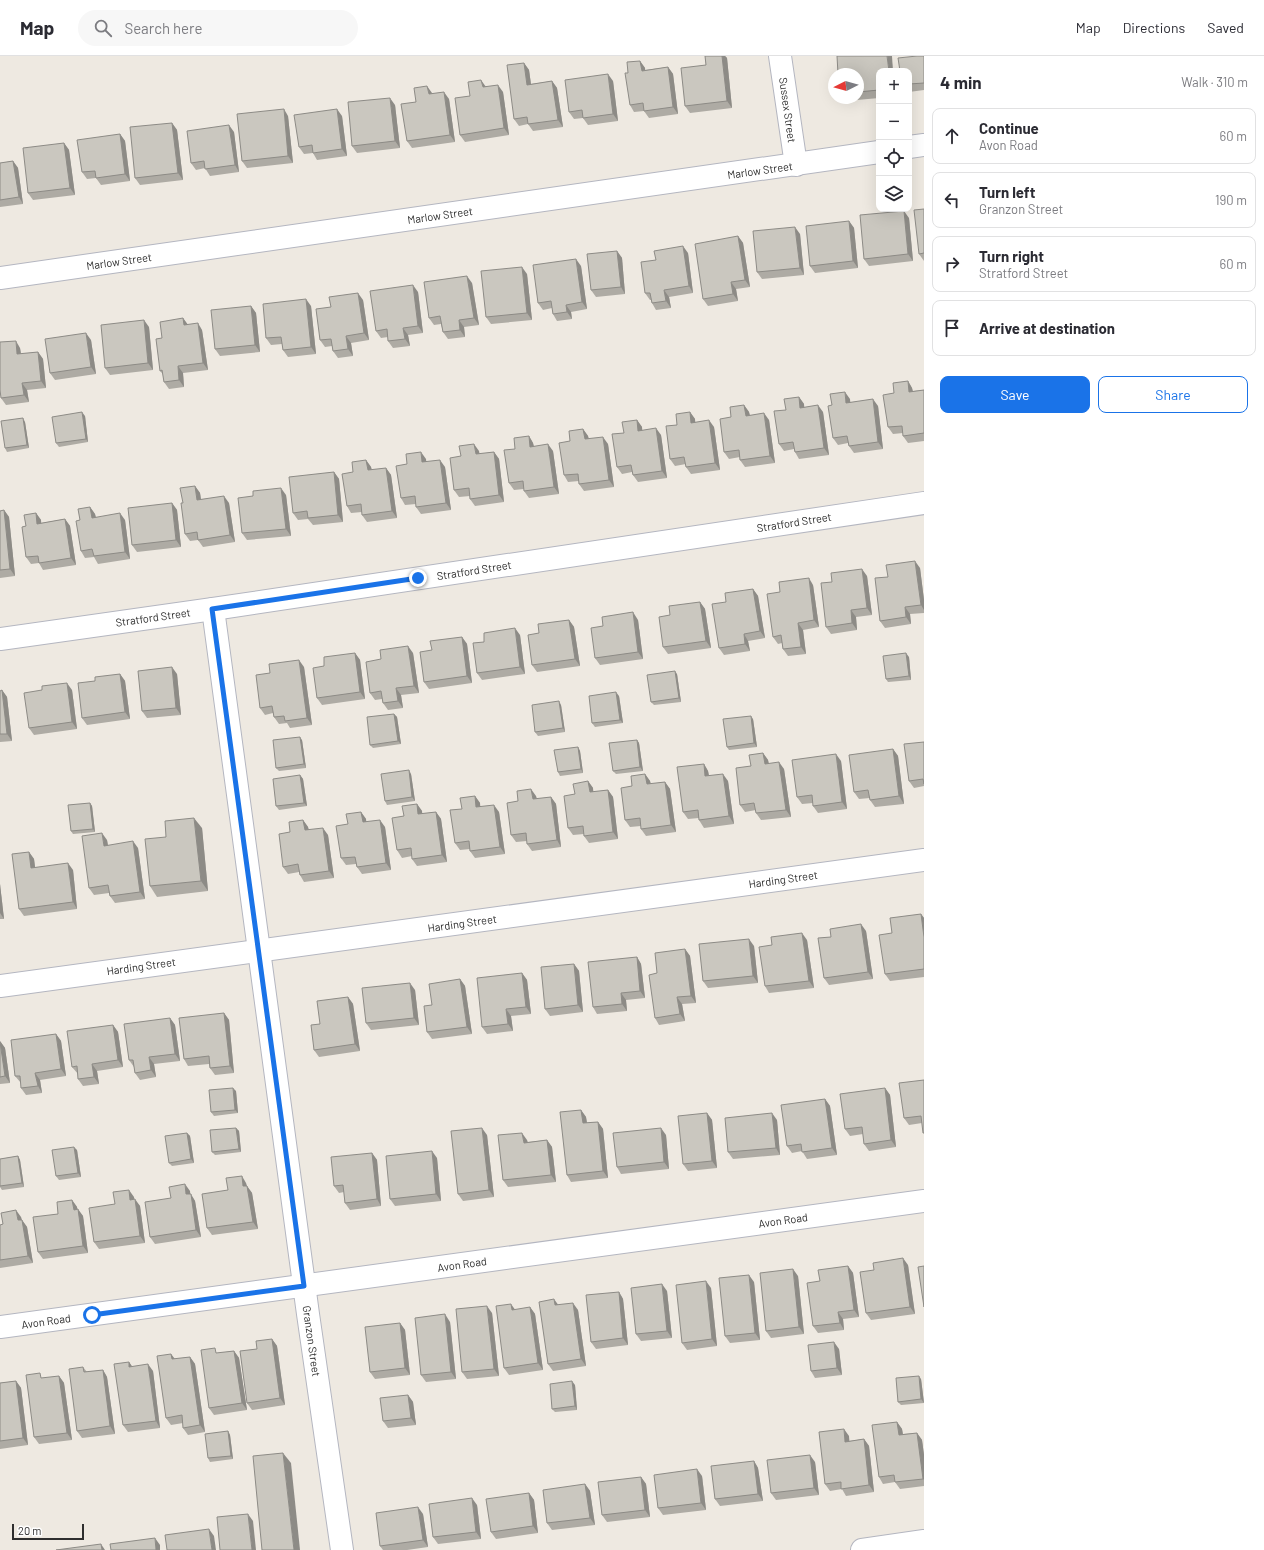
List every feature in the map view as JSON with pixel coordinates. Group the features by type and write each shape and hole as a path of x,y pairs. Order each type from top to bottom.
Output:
{"street":[{"name":"Sussex Street","path":"780,56 796,165"},
{"path":"912,147 924,145"},
{"name":"Marlow Street","path":"0,278 876,152"},
{"name":"Stratford Street","path":"0,639 924,503"},
{"name":"Granzon Street","path":"212,609 304,1286 342,1550"},
{"name":"Harding Street","path":"0,986 924,860"},
{"name":"Avon Road","path":"0,1327 924,1201"},
{"path":"862,1550 924,1541"}],"building":[{"path":"705,56 722,56 727,101 685,106 681,68 706,65"},
{"path":"837,56 887,56 889,68 876,68 876,90 864,91 864,68 838,68"},
{"path":"924,56 924,83 912,84 912,68 900,68 898,58"},
{"path":"640,61 642,71 668,67 673,107 644,111 643,103 630,105 625,73 628,73 627,62"},
{"path":"524,63 527,85 552,81 558,120 528,124 527,117 514,119 507,65"},
{"path":"608,74 613,114 583,118 582,110 569,112 565,80"},
{"path":"481,80 483,87 498,85 504,128 460,135 455,98 470,96 468,82"},
{"path":"427,86 429,94 444,92 450,135 407,141 401,104 416,102 414,88"},
{"path":"390,98 395,141 352,146 348,102"},
{"path":"284,109 288,156 242,161 237,114"},
{"path":"337,109 342,149 313,153 312,145 299,147 294,115"},
{"path":"172,123 178,173 135,178 130,127"},
{"path":"229,125 235,165 205,169 204,161 191,163 187,131"},
{"path":"120,134 125,174 96,178 95,171 82,172 77,140"},
{"path":"64,143 70,188 28,193 23,148"},
{"path":"13,161 19,197 0,200 0,163"},
{"path":"924,209 924,253 919,254 914,210"},
{"path":"904,212 908,254 864,259 860,215"},
{"path":"849,221 853,261 810,266 806,226"},
{"path":"795,227 800,268 757,272 753,231"},
{"path":"738,236 745,280 731,282 733,294 703,299 695,244"},
{"path":"683,246 689,286 664,290 666,301 652,303 650,293 645,293 641,262 656,260 654,251"},
{"path":"617,251 621,287 591,290 587,254"},
{"path":"576,259 582,302 566,305 567,312 553,314 551,301 538,303 533,265"},
{"path":"522,267 527,313 486,317 481,271"},
{"path":"467,276 474,318 459,320 460,330 443,332 440,316 429,318 424,282"},
{"path":"413,285 418,326 403,328 405,339 388,341 387,329 376,331 370,291"},
{"path":"358,293 364,333 346,336 348,349 333,351 331,339 320,340 316,309 331,307 329,297"},
{"path":"306,299 311,347 283,350 281,337 266,338 263,304"},
{"path":"251,306 255,345 215,349 211,310"},
{"path":"183,318 184,325 198,323 203,363 178,366 179,380 164,382 162,370 160,371 156,339 162,338 160,322"},
{"path":"144,320 148,363 105,368 101,325"},
{"path":"86,333 91,367 50,373 45,339"},
{"path":"16,341 17,354 38,352 41,381 22,383 24,395 1,398 0,342"},
{"path":"908,381 909,392 924,390 924,433 903,436 902,426 888,427 883,395 894,393 893,383"},
{"path":"845,392 846,403 873,399 878,442 849,446 847,436 833,438 828,406 832,405 830,394"},
{"path":"799,397 800,408 818,405 824,448 795,452 793,442 779,444 774,411 786,410 784,399"},
{"path":"744,405 746,416 764,413 770,456 740,460 739,450 724,452 720,419 731,417 730,407"},
{"path":"82,412 86,439 56,443 52,417"},
{"path":"690,412 691,423 709,420 715,463 686,467 684,457 670,459 666,426 677,425 676,414"},
{"path":"23,418 27,445 5,448 1,421"},
{"path":"637,420 638,431 656,428 662,471 633,475 631,465 617,467 612,434 624,433 622,422"},
{"path":"583,429 585,439 603,437 609,480 579,484 578,474 564,475 559,443 570,441 569,431"},
{"path":"529,436 530,447 548,444 554,487 524,491 523,481 509,483 504,450 515,449 514,438"},
{"path":"474,444 476,454 494,452 499,495 470,499 469,488 454,490 450,458 461,456 459,446"},
{"path":"421,452 422,462 440,460 446,503 416,507 415,496 401,498 396,466 407,464 406,454"},
{"path":"366,460 368,470 386,468 392,511 362,515 361,504 347,506 342,474 353,472 352,462"},
{"path":"334,472 338,515 308,518 307,511 293,513 289,477"},
{"path":"195,486 197,500 224,496 230,535 198,540 197,532 185,534 181,503 183,503 180,488"},
{"path":"281,488 286,529 242,533 238,498 253,496 253,491"},
{"path":"172,503 176,540 132,545 128,508"},
{"path":"90,507 92,518 120,513 125,552 94,556 92,549 81,551 76,521 80,520 78,509"},
{"path":"4,510 10,569 0,570 0,511"},
{"path":"36,513 37,524 65,519 71,558 39,563 38,556 26,557 22,527 26,526 24,515"},
{"path":"915,561 921,605 905,607 906,617 880,621 875,578 888,577 886,565"},
{"path":"862,569 867,608 851,610 852,623 826,627 821,583 832,582 831,573"},
{"path":"809,578 814,620 798,623 801,647 783,649 781,635 773,637 767,594 780,592 779,582"},
{"path":"753,589 760,631 744,634 745,644 719,648 712,604 726,602 725,593"},
{"path":"700,602 706,641 663,647 659,617 670,615 669,606"},
{"path":"633,612 638,652 595,658 591,628 603,626 602,617"},
{"path":"569,620 575,659 532,665 528,635 539,633 538,624"},
{"path":"515,628 520,667 477,673 473,643 484,642 484,633"},
{"path":"462,637 467,676 424,682 420,652 432,650 430,641"},
{"path":"408,646 414,686 396,688 398,701 383,703 381,691 370,693 366,662 381,659 380,650"},
{"path":"355,653 360,692 317,698 313,668 324,666 324,657"},
{"path":"906,653 909,676 886,679 883,656"},
{"path":"299,660 307,718 285,721 284,716 274,717 272,706 260,708 256,675 270,673 269,664"},
{"path":"172,667 176,708 142,711 138,671"},
{"path":"675,671 679,698 651,702 647,675"},
{"path":"120,674 125,712 82,718 78,683 95,681 95,677"},
{"path":"67,683 72,722 29,728 24,693 42,690 42,686"},
{"path":"2,690 7,734 0,734 0,691"},
{"path":"616,692 620,720 592,723 589,696"},
{"path":"559,701 563,728 535,732 532,705"},
{"path":"394,714 398,741 370,745 367,717"},
{"path":"751,716 754,743 727,747 723,719"},
{"path":"300,737 304,764 276,768 273,740"},
{"path":"637,740 640,767 613,771 609,743"},
{"path":"924,742 924,784 923,779 909,781 904,744"},
{"path":"578,747 581,769 558,772 554,750"},
{"path":"893,749 899,796 870,800 868,790 854,792 849,755"},
{"path":"763,753 765,764 779,762 786,810 756,813 754,803 740,805 736,768 751,766 749,755"},
{"path":"836,754 842,802 813,806 812,795 797,797 792,760"},
{"path":"704,764 705,776 723,774 729,816 699,820 698,810 683,812 677,767"},
{"path":"409,770 412,797 385,801 381,774"},
{"path":"645,774 647,784 665,782 671,825 641,829 640,818 625,820 621,788 632,786 631,776"},
{"path":"300,775 304,803 276,806 273,779"},
{"path":"588,781 590,792 608,790 613,832 584,836 583,826 568,828 564,796 575,794 573,784"},
{"path":"531,789 533,799 551,797 557,840 527,844 526,833 511,835 507,803 518,801 517,791"},
{"path":"475,796 476,807 494,805 500,847 470,851 469,841 455,843 450,810 462,809 460,798"},
{"path":"90,803 93,829 71,831 68,805"},
{"path":"417,804 418,814 436,812 442,855 412,859 411,848 397,850 392,818 404,816 402,806"},
{"path":"361,812 363,822 380,820 386,863 357,867 355,857 341,858 336,826 348,824 346,814"},
{"path":"194,818 201,881 150,886 145,839 166,837 165,821"},
{"path":"303,820 305,830 323,828 329,871 300,875 298,864 283,867 279,834 290,832 289,822"},
{"path":"102,833 104,846 133,841 140,892 110,896 108,885 89,888 82,836"},
{"path":"29,852 31,868 68,863 73,902 19,909 12,854"},
{"path":"921,914 924,937 924,969 885,974 879,935 892,933 890,918"},
{"path":"861,924 868,972 824,978 818,938 831,937 830,929"},
{"path":"802,933 809,981 765,986 759,947 772,945 771,937"},
{"path":"749,939 753,976 703,981 699,944"},
{"path":"685,949 691,996 677,997 680,1014 655,1018 649,975 657,973 655,953"},
{"path":"637,957 640,991 621,993 622,1004 593,1007 588,962"},
{"path":"574,964 578,1005 545,1009 541,967"},
{"path":"522,973 526,1007 506,1009 508,1024 482,1027 477,978"},
{"path":"460,979 467,1027 427,1032 424,1006 432,1005 429,984"},
{"path":"410,983 414,1018 366,1023 362,988"},
{"path":"348,997 355,1044 314,1050 311,1025 320,1024 317,1001"},
{"path":"224,1013 230,1066 210,1068 209,1056 184,1059 179,1018"},
{"path":"170,1018 175,1054 149,1057 151,1070 135,1073 133,1060 129,1060 124,1024"},
{"path":"113,1025 118,1060 92,1064 94,1077 78,1079 77,1066 72,1067 67,1031"},
{"path":"56,1034 61,1069 35,1073 38,1086 21,1088 20,1076 15,1076 11,1040"},
{"path":"0,1042 5,1076 0,1077"},
{"path":"924,1080 923,1133 921,1116 904,1118 899,1083"},
{"path":"233,1088 235,1110 211,1112 209,1090"},
{"path":"885,1088 891,1140 864,1144 862,1127 845,1129 840,1094"},
{"path":"825,1099 832,1148 802,1152 801,1144 787,1146 781,1105"},
{"path":"581,1110 583,1123 598,1122 603,1171 567,1175 560,1112"},
{"path":"707,1113 712,1161 683,1164 678,1116"},
{"path":"772,1113 776,1148 728,1152 725,1118"},
{"path":"236,1128 239,1149 212,1152 210,1130"},
{"path":"482,1128 489,1190 458,1194 451,1131"},
{"path":"661,1128 664,1162 617,1167 613,1133"},
{"path":"187,1133 191,1159 169,1163 165,1136"},
{"path":"522,1133 524,1143 547,1140 551,1175 503,1180 498,1135"},
{"path":"74,1147 78,1173 56,1176 52,1150"},
{"path":"432,1151 436,1194 390,1199 386,1156"},
{"path":"372,1153 377,1199 345,1203 343,1185 334,1186 331,1157"},
{"path":"18,1156 22,1183 0,1186 0,1159"},
{"path":"242,1176 243,1186 247,1186 253,1222 207,1228 202,1194 228,1190 226,1178"},
{"path":"185,1184 186,1194 191,1194 196,1230 150,1237 145,1202 171,1198 169,1187"},
{"path":"129,1190 130,1200 135,1199 140,1236 94,1242 89,1208 115,1204 113,1192"},
{"path":"72,1200 74,1210 78,1209 83,1246 38,1252 33,1217 58,1214 57,1202"},
{"path":"16,1210 18,1220 22,1220 28,1256 0,1260 0,1225 3,1224 1,1213"},
{"path":"903,1258 910,1307 866,1313 860,1272 874,1270 873,1263"},
{"path":"848,1266 854,1310 838,1312 840,1323 813,1326 807,1283 820,1281 818,1270"},
{"path":"924,1266 924,1307 918,1267"},
{"path":"793,1269 799,1327 766,1331 760,1273"},
{"path":"749,1275 755,1333 725,1336 719,1278"},
{"path":"706,1281 712,1339 682,1343 676,1285"},
{"path":"662,1284 667,1331 636,1334 631,1288"},
{"path":"619,1292 623,1338 591,1342 586,1295"},
{"path":"554,1299 555,1305 573,1303 581,1359 548,1364 539,1302"},
{"path":"511,1304 512,1310 530,1307 538,1363 504,1368 496,1306"},
{"path":"487,1306 494,1369 462,1372 456,1309"},
{"path":"445,1314 451,1372 421,1375 415,1318"},
{"path":"400,1323 405,1368 370,1372 365,1327"},
{"path":"272,1339 280,1398 247,1403 240,1351 257,1349 256,1341"},
{"path":"834,1342 837,1368 811,1371 808,1345"},
{"path":"215,1348 216,1353 234,1351 242,1403 209,1408 201,1350"},
{"path":"171,1354 172,1359 190,1357 200,1425 183,1428 182,1415 166,1418 157,1356"},
{"path":"129,1362 129,1367 148,1364 156,1421 123,1425 114,1364"},
{"path":"83,1367 84,1372 103,1370 110,1426 77,1431 69,1369"},
{"path":"40,1373 41,1378 59,1376 67,1433 34,1437 26,1375"},
{"path":"919,1376 921,1399 898,1402 896,1378"},
{"path":"16,1381 23,1438 0,1441 0,1383"},
{"path":"572,1381 575,1406 552,1409 550,1384"},
{"path":"408,1395 411,1418 383,1421 380,1398"},
{"path":"897,1422 899,1435 917,1433 923,1479 895,1482 894,1475 879,1477 872,1425"},
{"path":"844,1429 845,1442 864,1439 869,1485 841,1489 841,1482 825,1484 819,1432"},
{"path":"228,1431 231,1456 208,1458 205,1434"},
{"path":"283,1453 294,1550 262,1550 253,1456"},
{"path":"810,1455 814,1488 771,1493 767,1460"},
{"path":"754,1461 758,1494 715,1499 711,1466"},
{"path":"697,1469 701,1503 658,1508 654,1475"},
{"path":"641,1477 645,1510 602,1515 598,1482"},
{"path":"585,1484 590,1518 547,1523 543,1490"},
{"path":"529,1493 533,1526 491,1532 486,1499"},
{"path":"472,1498 476,1532 433,1537 429,1504"},
{"path":"418,1507 423,1540 380,1546 376,1513"},
{"path":"248,1514 252,1550 220,1550 217,1517"},
{"path":"209,1529 212,1550 167,1550 165,1535"},
{"path":"155,1538 156,1550 111,1550 110,1544"},
{"path":"101,1544 102,1550 56,1550"}],"route":[{"path":"92,1315 304,1286 212,609 418,578"}]}
